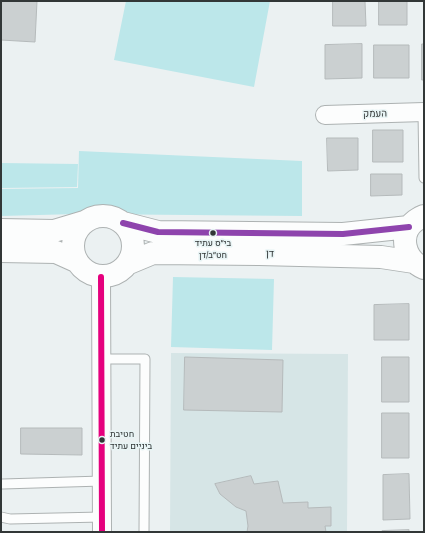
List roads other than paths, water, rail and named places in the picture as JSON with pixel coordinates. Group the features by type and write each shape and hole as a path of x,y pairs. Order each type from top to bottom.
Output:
{"street":[{"name":"העמק","path":"325,115 424,112"},
{"path":"1,230 54,231 84,222 93,217 114,217 123,223 130,231 133,241 133,251 129,263 112,275 101,277 82,269 76,261 73,251 73,240 77,230 84,222"},
{"name":"דן","path":"123,223 158,232 343,234 417,222"},
{"path":"417,222 407,232 405,241 408,255 419,265"},
{"path":"1,251 56,252 76,261"},
{"name":"דן","path":"129,263 153,253 381,257 419,265"},
{"path":"101,277 102,524"}],"lane":[{"path":"424,112 424,178"},
{"path":"102,359 145,359 144,532"},
{"path":"1,484 102,482"},
{"path":"1,517 10,519 102,524"}],"place":[{"name":"בי״ס עתיד חט״ב/דן","path":"213,233"},
{"name":"חטיבת ביניים עתיד","path":"102,440"}]}
